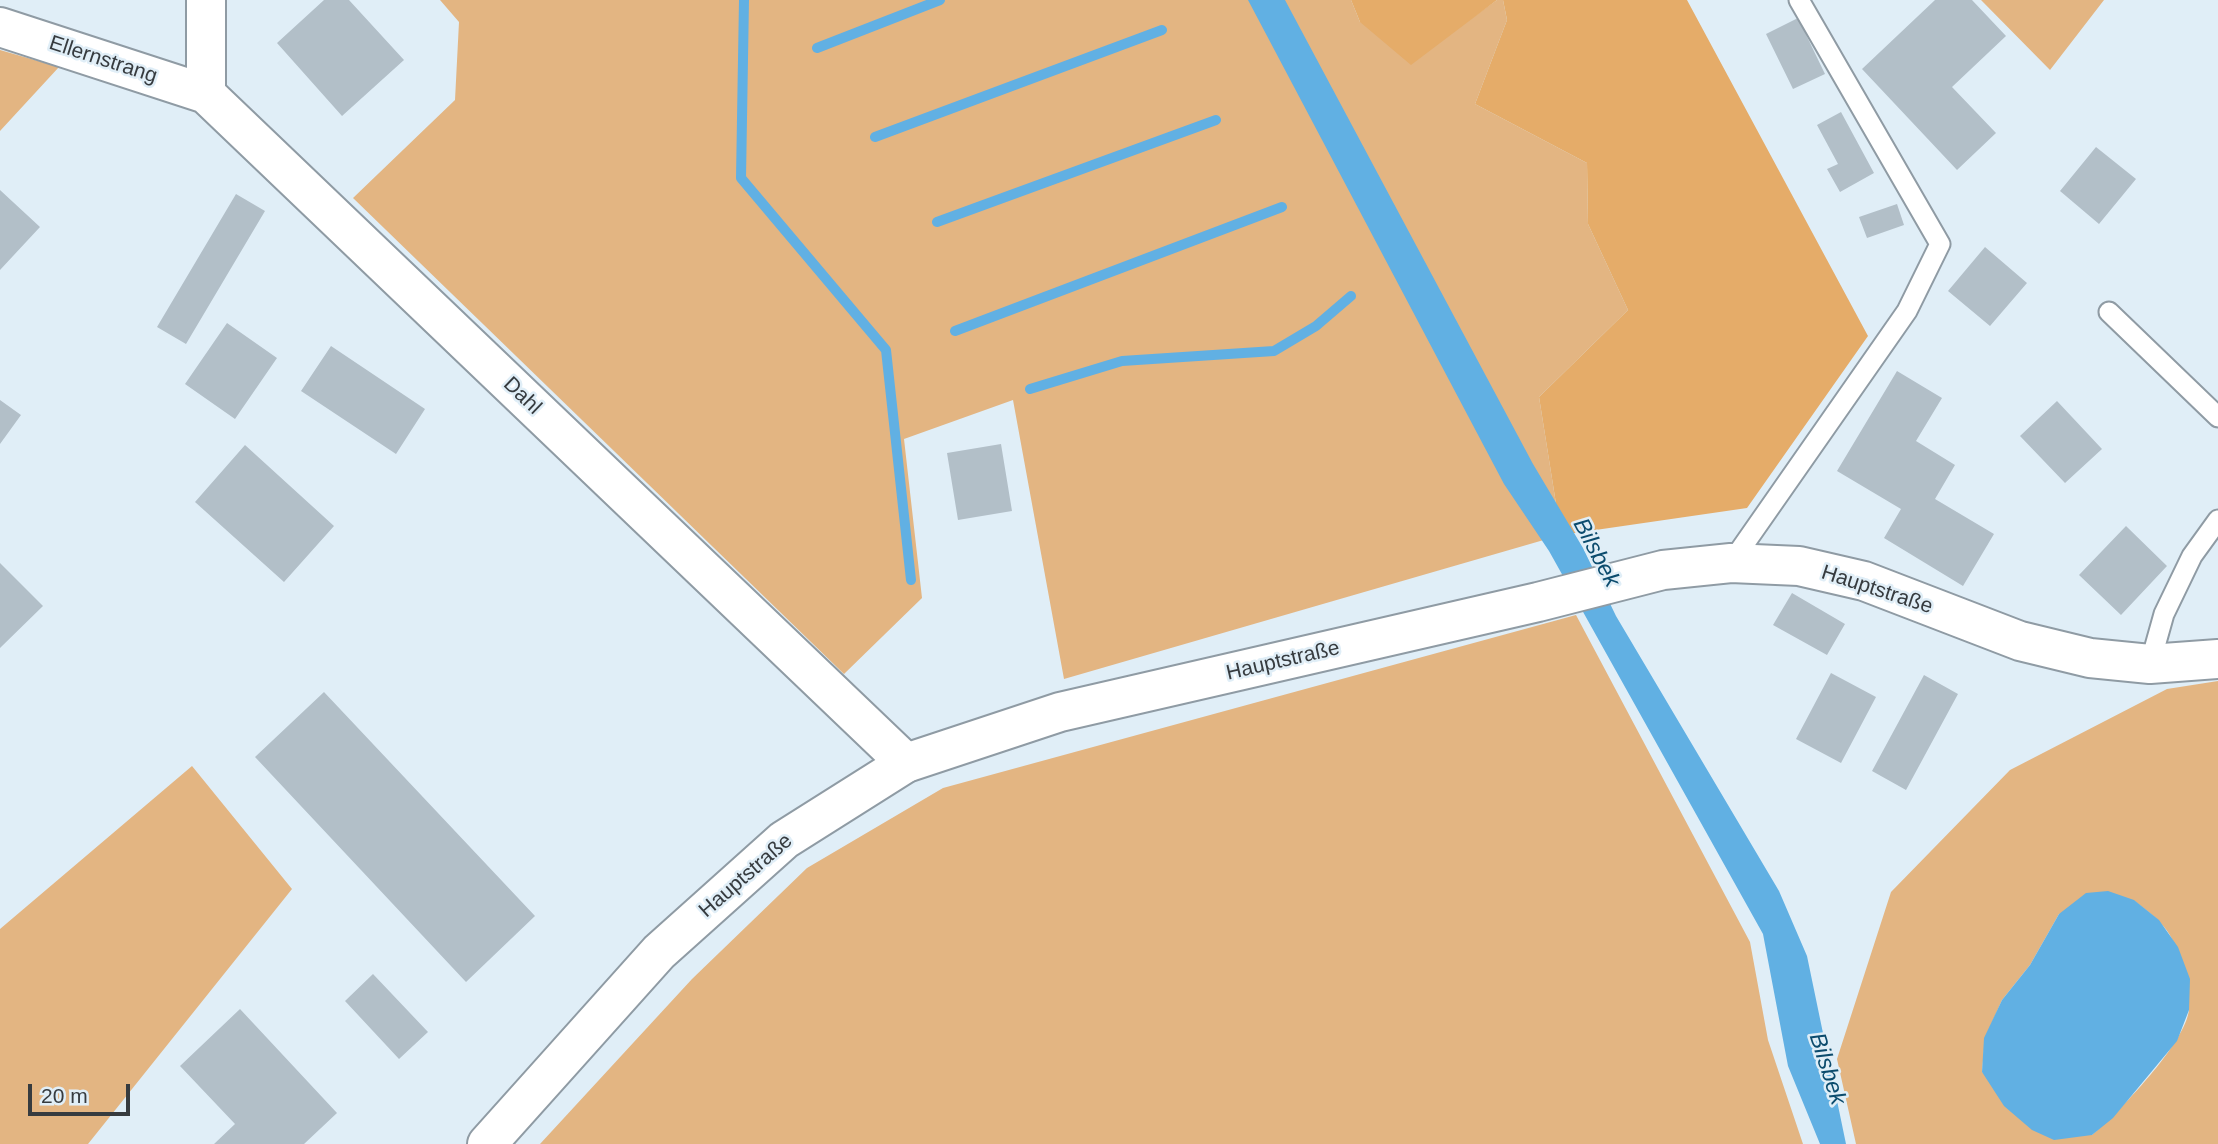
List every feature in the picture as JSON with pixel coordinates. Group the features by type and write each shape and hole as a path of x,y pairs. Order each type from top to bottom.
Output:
{"main road":[{"path":"205,0 206,94"},
{"name":"Ellernstrang","path":"0,27 206,94"},
{"name":"Dahl","path":"206,94 906,763"},
{"name":"Hauptstraße","path":"487,1144 659,952 784,840 906,763 1060,712 1538,602 1663,570 1731,563 1798,566 1864,582 2020,641 2090,658 2150,664 2218,659"}],"lane":[{"path":"1731,563 1907,311 1940,244 1799,0"},
{"path":"2109,312 2218,417"},
{"path":"2150,664 2164,614 2192,556 2218,520"}],"shaded area":[{"path":"440,0 1351,0 1360,22 1462,25 1497,0 1503,0 1507,20 1475,104 1587,163 1588,224 1628,310 1539,397 1561,535 1064,679 1013,400 904,439 922,598 844,674 353,198 455,100 459,22"},
{"path":"1351,0 1497,0 1411,65 1360,22"},
{"path":"1503,0 1687,0 1868,336 1747,508 1561,535 1539,397 1628,310 1588,224 1587,163 1475,104 1507,20"},
{"path":"1981,0 2104,0 2050,70"},
{"path":"0,50 59,67 0,131"},
{"path":"1576,615 1750,942 1768,1040 1803,1144 540,1144 692,979 807,868 943,788"},
{"path":"2218,681 2218,1144 1856,1144 1837,1059 1891,892 2010,770 2167,689","holes":["2133,900 2156,918 2170,935 2178,955 2189,1009 2177,1040 2164,1058 2133,1095 2092,1135 1982,1072 1985,1038 2002,1000 2030,965 2059,914"]},
{"path":"192,766 292,889 88,1144 0,1144 0,929"}],"water":[{"name":"Bilsbek","path":"1248,0 1285,0 1533,464 1583,548 1616,616 1779,891 1807,956 1846,1144 1820,1144 1788,1066 1763,934 1549,551 1504,484"},
{"path":"2108,891 2134,900 2159,920 2178,947 2190,979 2189,1010 2177,1041 2113,1118 2092,1135 2054,1140 2032,1130 2004,1106 1982,1072 1984,1038 2002,1000 2030,965 2059,914 2086,893"}],"building":[{"path":"324,0 349,0 404,60 342,116 277,43"},
{"path":"1935,0 1972,0 2006,36 1952,87 1996,133 1957,170 1862,69"},
{"path":"1798,18 1825,74 1793,89 1766,34"},
{"path":"1841,112 1874,173 1840,192 1827,169 1838,164 1817,125"},
{"path":"2096,147 2136,179 2099,224 2060,191"},
{"path":"0,190 40,227 0,270"},
{"path":"236,194 265,211 186,344 157,327"},
{"path":"1897,204 1904,225 1867,238 1859,217"},
{"path":"1985,247 2027,283 1990,326 1948,291"},
{"path":"227,323 277,358 235,419 185,384"},
{"path":"331,346 425,409 396,454 301,391"},
{"path":"1897,371 1942,398 1916,441 1955,465 1935,499 1994,534 1963,586 1884,538 1901,509 1837,471"},
{"path":"0,400 21,415 0,444"},
{"path":"2057,401 2102,449 2065,483 2020,436"},
{"path":"1001,444 1012,511 958,520 947,453"},
{"path":"245,445 334,526 284,582 195,502"},
{"path":"2126,526 2167,566 2121,615 2079,575"},
{"path":"0,563 43,606 0,648"},
{"path":"1792,593 1845,624 1827,655 1773,625"},
{"path":"1831,673 1876,697 1841,763 1796,739"},
{"path":"1924,675 1958,694 1906,790 1872,771"},
{"path":"324,692 535,916 466,982 255,757"},
{"path":"373,974 428,1032 399,1059 345,1001"},
{"path":"240,1009 337,1113 304,1144 214,1144 235,1124 180,1066"}],"waterway":[{"path":"744,0 741,178 886,350 911,580"},
{"path":"817,48 940,0"},
{"path":"875,137 1162,30"},
{"path":"937,222 1216,120"},
{"path":"955,331 1282,207"},
{"path":"1030,389 1122,361 1274,351 1316,326 1351,296"}]}
